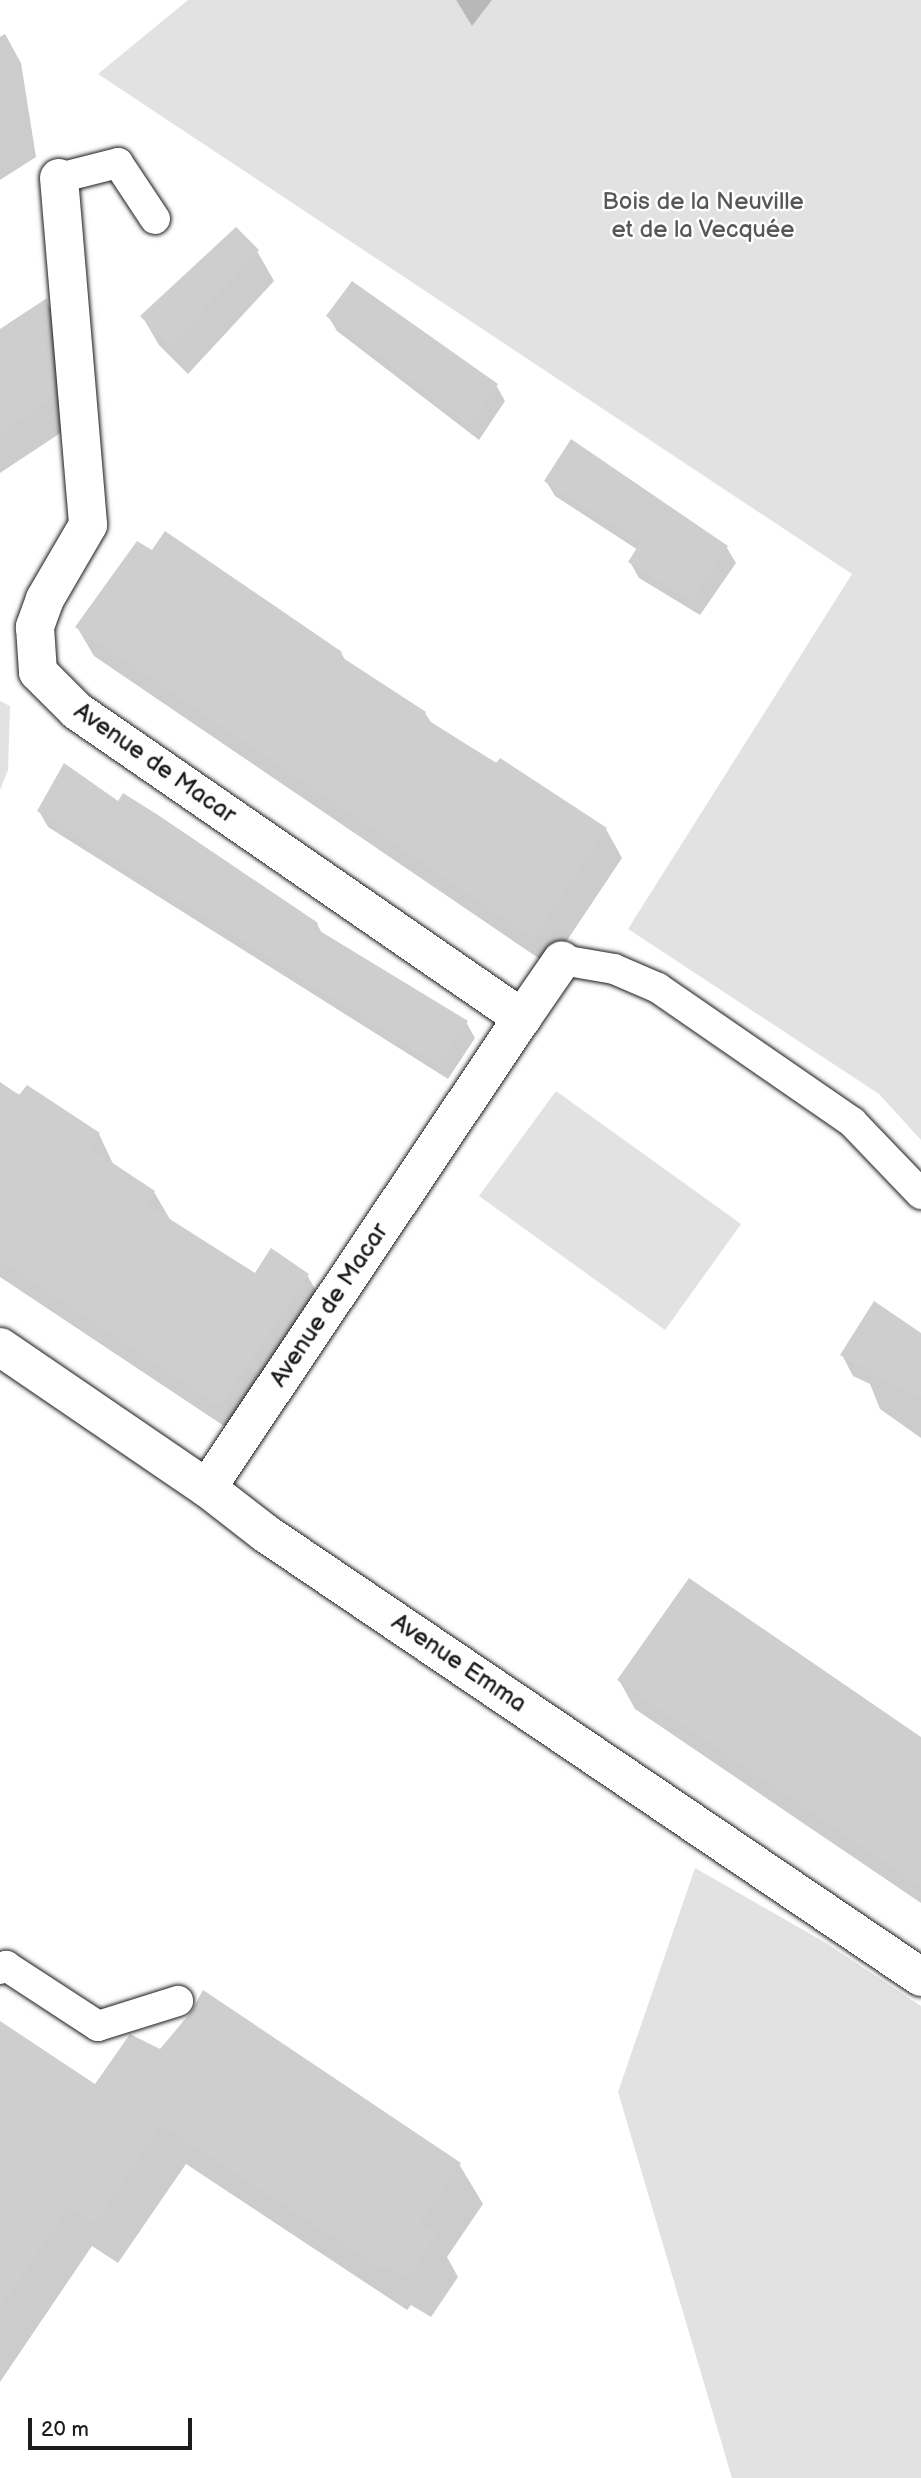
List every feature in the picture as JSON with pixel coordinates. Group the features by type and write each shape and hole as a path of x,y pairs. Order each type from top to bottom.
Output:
{"street":[{"name":"Avenue de Macar","path":"59,178 88,525 46,599 35,627 38,671 77,711 522,1018"},
{"name":"Avenue de Macar","path":"207,1488 562,960"},
{"name":"Avenue Emma","path":"0,1347 207,1488 265,1533 921,1977"}],"lane":[{"path":"59,178 118,163 155,219"},
{"path":"562,960 614,969 658,988 852,1122 921,1194"},
{"path":"0,1969 6,1966 98,2026 178,2001"}],"green space":[{"name":"Bois de la Neuville et de la Vecquée","path":"188,0 456,0 472,25 492,0 921,0 921,1140 879,1094 628,929 852,574 98,74"},
{"path":"0,701 10,706 8,770 0,790"},
{"path":"556,1091 741,1224 665,1330 479,1196"},
{"path":"695,1868 826,1943 921,2006 921,2478 732,2478 618,2092"}],"shaded area":[{"path":"456,0 492,0 472,26"}],"building":[{"path":"236,227 259,250 170,346 140,316"},
{"path":"352,281 498,384 470,426 326,316"},
{"path":"47,298 55,396 0,433 0,329"},
{"path":"571,439 728,546 691,601 628,562 640,543 544,481"},
{"path":"165,531 342,652 340,656 426,712 423,717 496,763 500,758 607,828 533,938 75,627 137,541 152,550"},
{"path":"64,763 118,801 123,793 158,815 318,923 315,928 468,1021 438,1065 37,811"},
{"path":"0,1082 19,1095 27,1085 100,1133 90,1148 155,1191 146,1204 255,1273 271,1248 309,1274 219,1407 0,1260"},
{"path":"874,1301 921,1333 921,1398 840,1355"},
{"path":"689,1578 921,1737 921,1887 617,1680"},
{"path":"203,1990 461,2163 419,2224 436,2235 408,2278 388,2266 384,2271 162,2125 94,2224 69,2206 0,2308 0,2021 95,2084 130,2034 160,2049 191,2012"}]}
